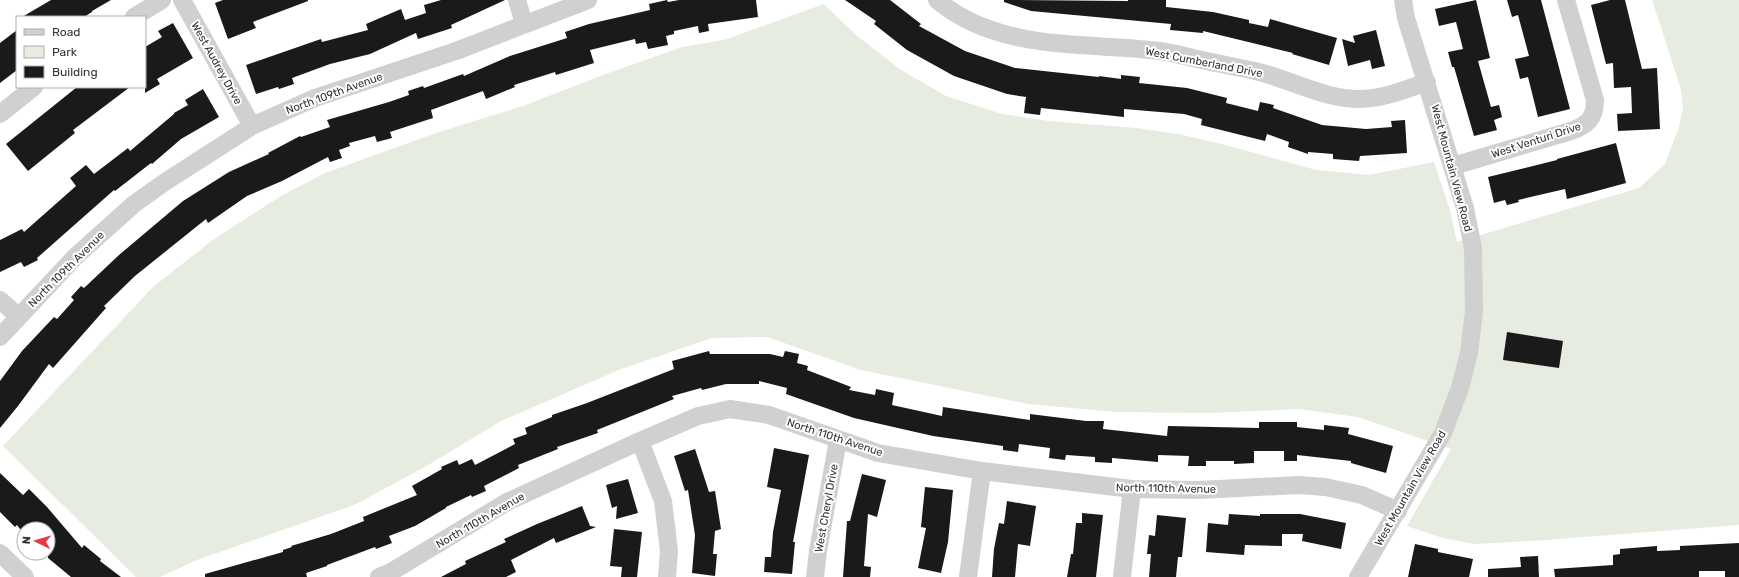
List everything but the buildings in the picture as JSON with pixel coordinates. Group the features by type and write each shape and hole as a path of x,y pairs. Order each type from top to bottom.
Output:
{"street":[{"path":"136,16 162,0"},
{"name":"West Audrey Drive","path":"182,0 252,126"},
{"path":"517,0 524,24"},
{"name":"North 109th Avenue","path":"0,337 75,257 134,204 164,182 252,126 315,98 456,51 588,0"},
{"name":"West Cumberland Drive","path":"937,0 951,12 981,27 1013,37 1044,42 1161,52 1256,71 1342,98 1360,99 1377,97 1392,94 1427,82"},
{"name":"West Mountain View Road","path":"1358,577 1398,512 1443,433 1460,388 1469,353 1474,311 1473,248 1465,208 1406,18 1403,0"},
{"name":"West Venturi Drive","path":"1453,166 1571,131 1586,124 1591,119 1595,110 1596,100 1566,0"},
{"path":"0,114 33,88"},
{"name":"North 109th Avenue","path":"0,300 19,317"},
{"name":"North 110th Avenue","path":"379,577 391,572 507,502 698,416 730,409 769,415 878,453 982,471 1132,489 1199,490 1299,485 1325,487 1362,495 1398,512"},
{"name":"West Cheryl Drive","path":"815,577 818,551 838,440"},
{"path":"640,441 663,501 669,551 666,577"},
{"path":"968,577 982,471"},
{"path":"1122,577 1132,489"},
{"path":"0,553 18,575"}],"green space":[{"path":"1652,0 1739,0 1739,525 1474,544 1443,538 1407,526 1451,449 1358,417 1299,409 1211,413 1117,412 1028,404 861,370 767,337 712,338 621,369 501,421 425,467 354,505 197,560 160,577 136,577 3,446 153,287 214,239 281,196 325,173 436,133 523,106 603,75 682,47 724,40 824,4 856,35 901,70 946,96 1002,114 1049,121 1136,128 1178,134 1222,144 1316,170 1369,175 1434,162 1450,210 1457,242 1639,188 1665,164 1679,127 1683,107 1681,89"}]}
